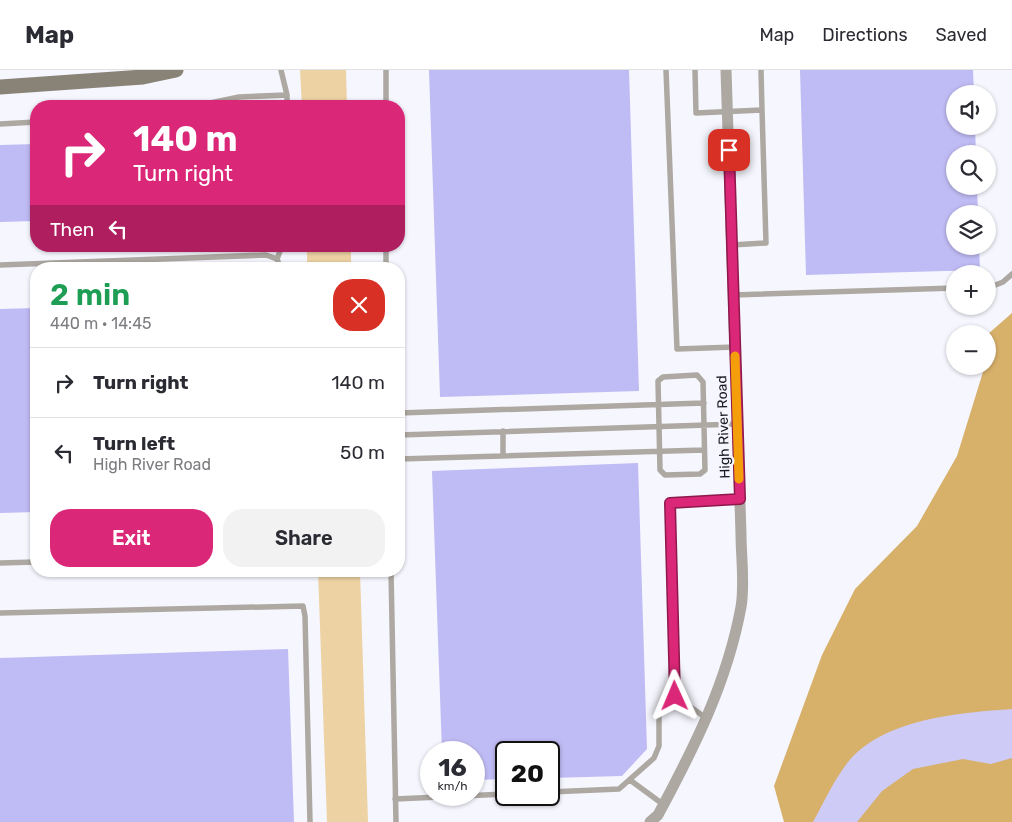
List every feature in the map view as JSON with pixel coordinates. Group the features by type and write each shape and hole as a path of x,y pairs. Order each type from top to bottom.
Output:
{"main road":[{"path":"0,87 143,77 176,70"}],"street":[{"name":"High River Road","path":"650,822 658,815 691,755 724,678 742,605 726,70"}],"lane":[{"path":"281,70 287,100"},
{"path":"386,70 386,100"},
{"path":"666,70 676,349 735,347"},
{"path":"695,70 696,113 762,110"},
{"path":"732,245 766,243 761,70"},
{"path":"225,100 239,97 287,95"},
{"path":"0,124 30,122"},
{"path":"278,262 277,259 280,252"},
{"path":"80,262 266,255 277,259"},
{"path":"0,265 30,264"},
{"path":"996,285 1003,282 1012,274"},
{"path":"734,295 946,288"},
{"path":"697,376 703,382 705,470 700,474 665,475 660,470 658,404 658,382 663,377 697,376"},
{"path":"405,413 704,403"},
{"path":"405,435 738,424"},
{"path":"503,431 503,455"},
{"path":"405,459 704,450"},
{"path":"706,718 675,696 670,503 740,499"},
{"path":"0,563 30,562"},
{"path":"390,577 396,822"},
{"path":"0,614 303,606 306,616 310,822"},
{"path":"560,792 619,790 654,758 659,746 659,714"},
{"path":"630,780 664,804"},
{"path":"395,799 495,794"}],"shaded area":[{"path":"300,70 346,70 347,100 302,100"},
{"path":"307,252 351,252 351,262 307,262"},
{"path":"1012,313 1012,822 784,822 774,786 822,655 855,589 917,526 957,456 982,375 996,375 996,327"},
{"path":"318,577 360,577 368,822 327,822"}],"water":[{"path":"1012,709 1012,758 991,764 963,759 913,769 882,791 857,822 813,822 848,762 863,747 882,736 924,720"}],"building":[{"path":"429,70 629,70 639,391 440,397"},
{"path":"800,70 973,70 974,85 946,85 946,135 975,135 976,145 946,145 946,195 977,195 978,205 946,205 946,255 979,255 980,265 946,265 946,271 806,275"},
{"path":"30,144 30,221 0,222 0,145"},
{"path":"30,308 30,512 0,513 0,309"},
{"path":"638,463 647,749 622,776 560,778 560,741 495,741 495,779 485,780 485,741 442,741 432,471"},
{"path":"288,649 294,822 0,822 0,658"}],"slow traffic":[{"path":"735,356 739,479"}],"route":[{"path":"675,696 670,503 740,499 729,150"}]}
